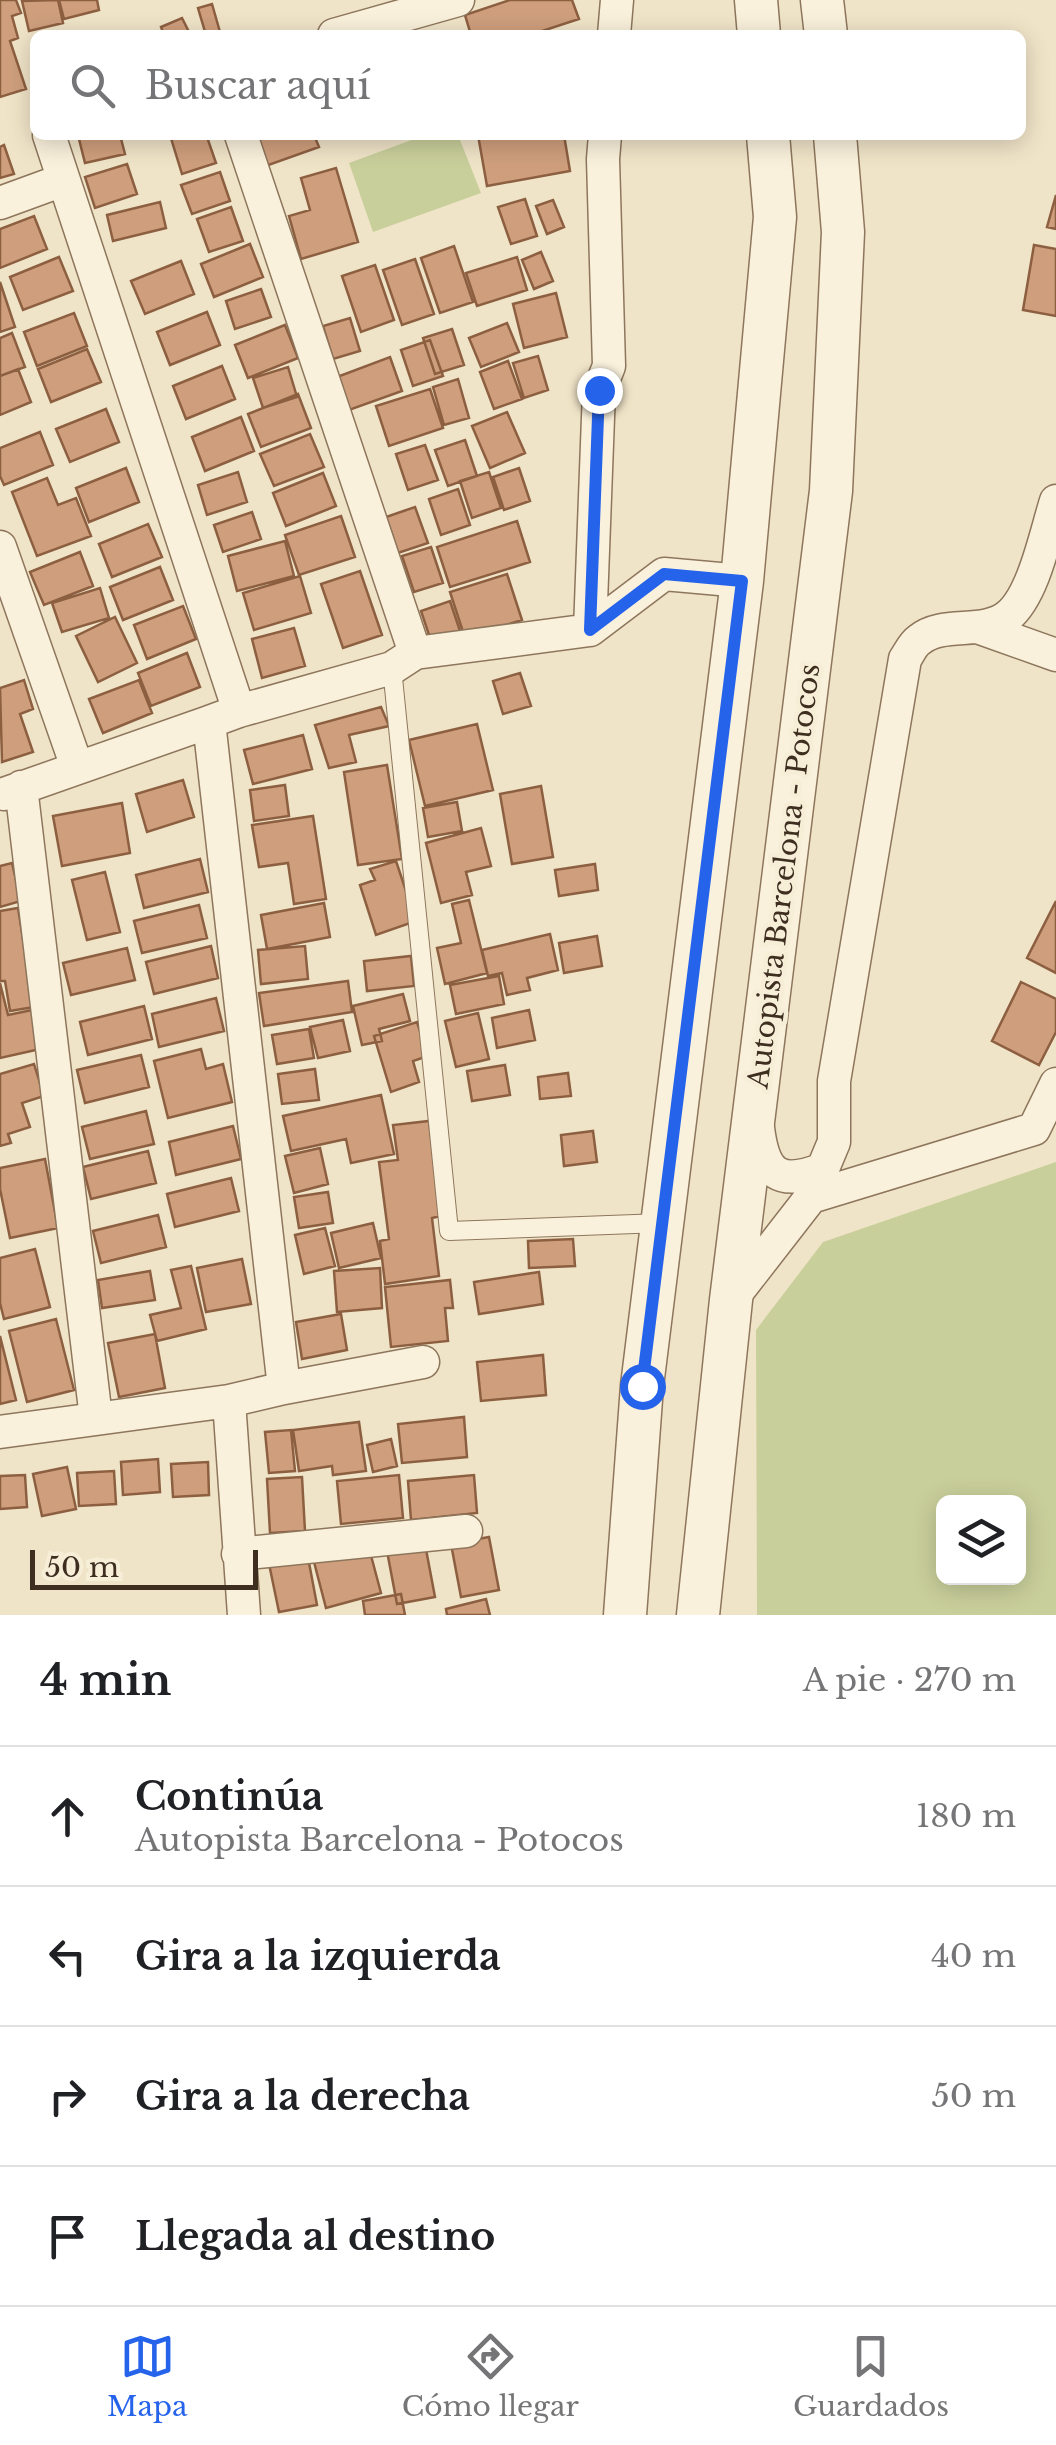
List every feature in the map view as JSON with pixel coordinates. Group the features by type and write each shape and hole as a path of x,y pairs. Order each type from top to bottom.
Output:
{"street":[{"path":"352,30 458,0"},
{"path":"614,30 617,0"},
{"path":"756,0 759,30"},
{"path":"822,0 825,30"},
{"path":"51,140 224,717 284,1388"},
{"path":"243,140 403,660"},
{"path":"590,630 599,390 609,366 605,140"},
{"path":"625,1615 642,1386 742,581 774,218 768,140"},
{"name":"Autopista Barcelona - Potocos","path":"698,1615 731,1300 831,491 843,232 834,140"},
{"path":"0,203 63,180"},
{"path":"731,1300 817,1183 834,1142 834,1081 905,658 919,639 950,629 980,628 1008,616 1024,594 1056,501"},
{"path":"0,547 76,767"},
{"path":"96,1418 11,792 224,717 403,660 590,630 664,574 742,581"},
{"path":"980,628 1056,655"},
{"path":"755,1109 767,1164 778,1176 817,1183 1034,1129 1056,1084"},
{"path":"0,1432 229,1401 423,1362"},
{"path":"229,1401 244,1615"},
{"path":"238,1554 466,1531"}],"lane":[{"path":"403,660 450,1231 662,1223"}],"green space":[{"path":"411,140 460,140 481,193 373,232 349,163"},
{"path":"1056,1162 1056,1615 757,1615 756,1330 823,1242"}],"building":[{"path":"0,0 16,0 21,13 12,16 18,38 10,41 26,89 0,97"},
{"path":"58,0 63,23 29,31 22,1"},
{"path":"59,0 97,0 99,10 64,19"},
{"path":"510,0 572,0 579,19 545,30 470,30 465,15"},
{"path":"212,4 219,30 205,30 198,8"},
{"path":"182,18 188,30 162,30 161,27"},
{"path":"79,140 121,140 125,154 85,163"},
{"path":"172,140 208,140 216,163 182,174"},
{"path":"254,140 316,140 319,147 263,167"},
{"path":"479,140 565,140 570,171 487,186"},
{"path":"4,145 14,174 0,178 0,147"},
{"path":"127,164 137,194 95,208 85,177"},
{"path":"336,168 358,242 301,259 289,216 310,210 301,178"},
{"path":"220,172 230,201 192,214 181,185"},
{"path":"1056,195 1056,229 1047,227"},
{"path":"525,199 537,236 511,244 498,207"},
{"path":"553,200 564,227 547,234 536,206"},
{"path":"160,202 166,228 113,241 107,215"},
{"path":"231,207 243,241 209,252 197,219"},
{"path":"34,216 47,249 0,268 0,229"},
{"path":"250,244 263,277 214,297 201,264"},
{"path":"1034,245 1056,249 1056,316 1023,310"},
{"path":"454,246 473,302 440,313 421,258"},
{"path":"541,252 553,281 534,289 522,260"},
{"path":"59,257 73,291 23,310 10,277"},
{"path":"517,257 527,290 477,306 466,273"},
{"path":"415,259 434,314 402,325 383,270"},
{"path":"181,261 194,294 145,314 131,281"},
{"path":"375,265 394,320 361,332 342,276"},
{"path":"0,282 15,327 0,332"},
{"path":"261,289 271,317 235,329 226,301"},
{"path":"556,293 567,337 524,348 513,304"},
{"path":"207,312 220,345 170,365 157,332"},
{"path":"74,313 87,346 37,366 24,332"},
{"path":"350,318 360,351 333,359 323,326"},
{"path":"507,323 519,352 481,367 469,338"},
{"path":"285,325 298,358 248,378 235,345"},
{"path":"452,329 464,365 435,374 423,338"},
{"path":"12,333 25,367 0,376 0,338"},
{"path":"430,340 443,376 413,386 401,350"},
{"path":"87,349 101,382 51,402 38,369"},
{"path":"538,356 548,390 524,398 513,363"},
{"path":"390,357 402,391 349,410 337,377"},
{"path":"508,361 522,399 494,409 480,372"},
{"path":"222,366 235,399 186,419 173,386"},
{"path":"288,367 297,397 263,408 253,378"},
{"path":"18,369 31,402 0,415 0,376"},
{"path":"458,379 469,418 444,425 433,387"},
{"path":"430,389 443,428 389,446 376,406"},
{"path":"298,394 311,428 261,447 248,414"},
{"path":"106,409 119,442 70,462 56,429"},
{"path":"507,412 525,453 490,468 472,426"},
{"path":"241,417 254,451 205,471 192,437"},
{"path":"40,432 53,465 4,485 0,476 0,448"},
{"path":"310,434 324,467 274,486 260,454"},
{"path":"465,440 477,476 448,486 435,450"},
{"path":"425,445 438,480 408,490 396,454"},
{"path":"126,468 139,502 89,522 76,488"},
{"path":"519,468 530,501 504,510 493,477"},
{"path":"238,472 247,502 207,515 198,485"},
{"path":"489,472 501,508 472,518 460,481"},
{"path":"323,473 336,506 286,526 273,493"},
{"path":"47,478 58,505 76,498 91,536 37,556 12,492"},
{"path":"458,489 470,525 441,535 429,499"},
{"path":"415,507 428,543 398,553 386,517"},
{"path":"252,512 261,539 223,552 214,525"},
{"path":"341,516 355,557 299,575 285,535"},
{"path":"517,521 530,562 450,587 437,547"},
{"path":"148,524 162,557 112,577 99,544"},
{"path":"285,541 294,576 237,591 228,556"},
{"path":"431,547 443,583 414,592 402,556"},
{"path":"80,552 93,586 44,605 30,572"},
{"path":"160,567 173,600 123,620 110,587"},
{"path":"360,571 382,635 343,648 321,584"},
{"path":"507,574 522,620 465,638 450,592"},
{"path":"300,576 311,613 254,630 243,593"},
{"path":"100,588 109,618 62,632 52,603"},
{"path":"450,601 462,637 433,647 421,611"},
{"path":"183,606 196,639 147,659 134,625"},
{"path":"115,617 137,663 98,682 76,636"},
{"path":"294,628 305,666 262,678 252,639"},
{"path":"187,653 200,687 151,706 138,673"},
{"path":"520,673 531,706 503,714 493,681"},
{"path":"24,680 33,709 20,714 33,752 2,762 0,688"},
{"path":"139,680 152,713 103,733 89,699"},
{"path":"381,707 389,726 349,735 356,762 329,768 315,725"},
{"path":"477,724 493,790 425,806 409,740"},
{"path":"303,735 312,769 253,784 244,750"},
{"path":"387,765 402,859 358,865 344,772"},
{"path":"183,780 194,817 147,832 136,794"},
{"path":"285,785 289,816 254,821 250,790"},
{"path":"541,786 553,857 512,864 500,794"},
{"path":"457,802 462,831 428,837 423,808"},
{"path":"122,803 130,853 62,866 53,816"},
{"path":"313,816 326,899 294,904 288,863 259,867 252,825"},
{"path":"481,828 491,866 466,872 472,895 441,903 426,843"},
{"path":"200,859 208,892 144,908 136,875"},
{"path":"396,861 416,921 376,935 360,885 375,880 370,869"},
{"path":"12,863 21,901 0,907 0,866"},
{"path":"595,864 598,890 559,896 555,870"},
{"path":"105,872 120,932 87,940 72,880"},
{"path":"469,900 487,973 445,984 437,948 461,943 452,904"},
{"path":"1056,901 1056,973 1027,958"},
{"path":"324,903 330,937 267,949 261,915"},
{"path":"199,905 207,938 142,953 134,921"},
{"path":"18,908 34,1007 10,1011 5,981 0,981 0,911"},
{"path":"550,934 558,970 527,978 530,990 507,995 502,973 488,976 482,950"},
{"path":"597,936 602,966 564,973 559,943"},
{"path":"211,946 218,978 154,994 146,962"},
{"path":"305,946 308,979 261,984 258,950"},
{"path":"127,948 135,980 71,995 63,963"},
{"path":"411,956 414,986 367,991 364,961"},
{"path":"499,976 504,1004 456,1014 450,985"},
{"path":"348,981 352,1012 264,1026 259,993"},
{"path":"1021,982 1056,999 1056,1032 1039,1065 992,1041"},
{"path":"0,983 8,1015 32,1010 40,1049 0,1058"},
{"path":"403,994 410,1021 379,1029 382,1041 362,1045 353,1006"},
{"path":"216,998 224,1031 159,1047 152,1014"},
{"path":"144,1006 152,1039 88,1055 80,1022"},
{"path":"529,1010 535,1040 497,1048 492,1018"},
{"path":"478,1013 489,1059 456,1067 445,1021"},
{"path":"343,1020 350,1051 318,1058 310,1027"},
{"path":"417,1022 428,1056 413,1061 419,1082 391,1092 374,1036"},
{"path":"309,1029 314,1058 277,1064 272,1035"},
{"path":"201,1049 206,1069 223,1064 232,1102 168,1118 154,1061"},
{"path":"141,1055 149,1087 85,1103 77,1070"},
{"path":"34,1064 44,1096 22,1103 30,1127 8,1134 11,1143 0,1146 0,1074"},
{"path":"505,1065 510,1095 472,1101 467,1071"},
{"path":"315,1069 319,1100 282,1104 278,1074"},
{"path":"568,1073 571,1096 540,1099 538,1077"},
{"path":"381,1095 394,1154 351,1163 346,1139 291,1151 283,1116"},
{"path":"146,1111 154,1144 90,1159 82,1127"},
{"path":"429,1121 441,1216 432,1218 439,1276 385,1284 380,1241 389,1239 379,1162 398,1160 393,1125"},
{"path":"233,1126 241,1159 176,1175 169,1142"},
{"path":"593,1131 597,1162 564,1166 561,1135"},
{"path":"320,1148 328,1184 294,1193 285,1156"},
{"path":"148,1151 156,1183 91,1199 83,1167"},
{"path":"45,1159 58,1228 10,1238 0,1168"},
{"path":"231,1178 239,1211 175,1227 167,1194"},
{"path":"328,1192 333,1223 299,1228 294,1197"},
{"path":"158,1215 166,1247 101,1263 93,1231"},
{"path":"373,1223 381,1258 339,1268 331,1233"},
{"path":"325,1228 335,1266 304,1274 295,1235"},
{"path":"573,1239 575,1266 529,1268 528,1241"},
{"path":"35,1249 50,1307 4,1319 0,1258"},
{"path":"242,1259 251,1304 206,1312 197,1268"},
{"path":"191,1266 206,1329 157,1341 150,1315 181,1308 171,1270"},
{"path":"380,1268 382,1308 337,1312 334,1271"},
{"path":"150,1271 155,1300 102,1308 98,1280"},
{"path":"539,1272 543,1304 479,1314 474,1282"},
{"path":"450,1280 453,1308 445,1308 448,1341 391,1347 385,1287"},
{"path":"341,1314 347,1350 302,1359 296,1322"},
{"path":"56,1319 74,1390 27,1402 9,1331"},
{"path":"155,1334 165,1388 119,1397 108,1343"},
{"path":"0,1336 16,1400 0,1404"},
{"path":"543,1355 546,1395 481,1401 477,1362"},
{"path":"464,1417 467,1457 402,1463 398,1424"},
{"path":"359,1422 366,1471 333,1475 332,1466 299,1471 293,1430"},
{"path":"291,1430 295,1471 269,1473 265,1432"},
{"path":"391,1439 397,1466 373,1472 367,1445"},
{"path":"158,1459 160,1492 123,1495 121,1462"},
{"path":"208,1462 209,1495 173,1497 171,1464"},
{"path":"67,1467 76,1509 42,1516 33,1474"},
{"path":"114,1471 116,1504 79,1506 77,1473"},
{"path":"25,1475 27,1507 0,1509 0,1476"},
{"path":"399,1475 403,1518 341,1524 337,1481"},
{"path":"474,1475 477,1513 411,1520 408,1481"},
{"path":"302,1477 305,1531 270,1533 267,1479"},
{"path":"489,1537 499,1590 461,1597 451,1544"},
{"path":"425,1544 435,1597 397,1604 387,1551"},
{"path":"369,1548 381,1593 326,1608 314,1562"},
{"path":"307,1552 317,1605 279,1612 268,1559"},
{"path":"401,1594 405,1615 365,1615 363,1601"},
{"path":"486,1599 490,1615 447,1615 446,1609"}],"route":[{"path":"599,390 590,630 664,574 742,581 642,1386"}]}
